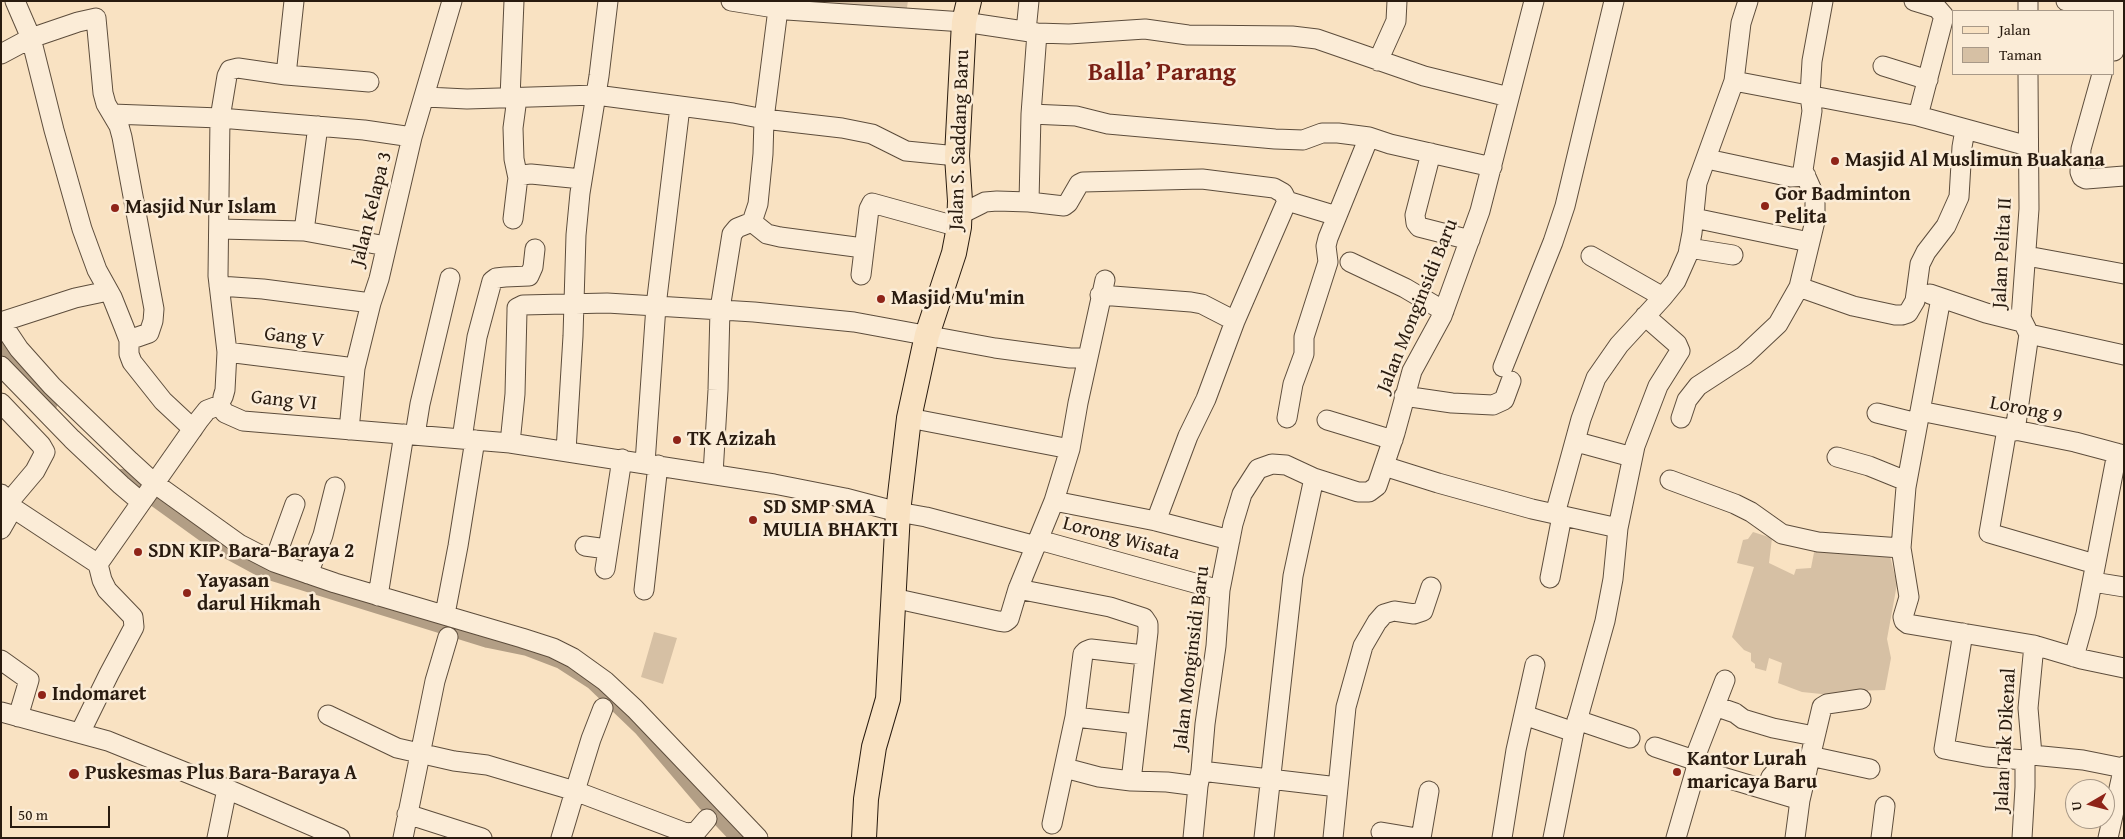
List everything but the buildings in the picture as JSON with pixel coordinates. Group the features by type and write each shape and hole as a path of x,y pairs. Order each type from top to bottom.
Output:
{"main road":[{"name":"Jalan S. Saddang Baru","path":"864,838 866,799 872,757 888,700 898,512 909,418 927,334 954,253 960,220 957,156 966,12"}],"street":[{"path":"15,1 31,38 73,198 97,270 129,340 129,354 137,370 164,401 194,429"},
{"path":"286,76 294,1"},
{"name":"Jalan Kelapa 3","path":"349,430 356,368 371,303 412,137 426,96 452,1"},
{"path":"513,218 518,178 514,159 513,128 514,1"},
{"path":"566,451 576,235 582,180 596,95 608,1"},
{"path":"731,1 778,9 966,12 1031,32 1069,34 1145,28 1188,35 1317,38 1424,76 1509,97"},
{"path":"1029,1 1031,32 1029,202"},
{"path":"1378,61 1396,21 1397,1"},
{"name":"Jalan Monginsidi Baru","path":"1192,838 1216,646 1220,590 1242,494 1258,469 1272,464 1280,464 1314,478 1358,492 1369,492 1377,486 1393,440 1412,371 1444,311 1480,211 1534,1"},
{"path":"1404,396 1452,403 1493,405 1504,400 1507,374 1565,206 1614,1"},
{"path":"1550,578 1559,515 1584,411 1596,378 1618,346 1663,297 1679,274 1689,248 1697,183 1734,82 1742,23 1748,1"},
{"path":"1681,418 1688,400 1698,386 1744,356 1778,324 1799,287 1815,221 1814,197 1803,170 1811,120 1812,61 1823,1"},
{"path":"1914,1 1937,8 1944,16 1918,116"},
{"path":"2066,1 2120,10 2115,44"},
{"path":"713,474 720,309 732,234 737,228 752,222 760,192 764,119 778,9"},
{"path":"1,54 31,38 96,18 100,75 106,104 119,126 122,137 154,309 149,333 129,340"},
{"path":"1883,66 1928,80"},
{"path":"98,564 207,410 222,401 225,390 227,352 219,286 220,118 227,76 230,70 238,68 286,76 368,82"},
{"name":"Jalan Pelita II","path":"2028,75 2029,209 2027,256 2021,308 2026,328 2011,430 1989,533 2094,573"},
{"path":"2102,75 2081,149 2080,172 2086,180 2124,176"},
{"path":"1734,82 1918,116 2028,146"},
{"path":"426,96 466,99 596,95 849,130 872,134 906,151 957,156"},
{"path":"644,590 651,464 656,306 680,107"},
{"path":"112,114 220,118 318,126 412,137"},
{"path":"1031,114 1076,116 1108,124 1275,139 1303,140 1314,137 1322,132 1369,137 1390,144 1492,167"},
{"path":"304,231 318,126"},
{"path":"1799,287 1853,306 1902,315 1912,310 1920,264 1926,252 1946,226 1959,197 1965,130"},
{"path":"1288,418 1293,384 1304,354 1304,337 1328,262 1326,246 1369,137"},
{"path":"1432,153 1415,215 1416,223 1419,227 1470,240"},
{"path":"1707,159 1791,177 1806,176"},
{"path":"518,178 522,175 531,174 582,180"},
{"path":"861,275 869,209 873,203 960,220 991,201 1029,202 1064,206 1068,203 1079,184 1083,182 1202,179 1274,188 1283,193 1287,201 1337,216"},
{"path":"1156,521 1166,488 1206,398 1235,321 1287,201"},
{"path":"1694,218 1809,242"},
{"path":"752,222 761,230 773,236 863,248"},
{"path":"219,229 304,231 386,246"},
{"path":"1689,248 1733,255"},
{"path":"445,614 458,546 477,337 492,281 496,278 529,276 533,267 535,249"},
{"path":"1591,256 1663,297"},
{"path":"2027,256 2124,274"},
{"path":"1350,262 1405,288 1444,311"},
{"path":"378,596 410,435 420,404 450,278"},
{"path":"219,286 263,289 371,303"},
{"path":"893,598 1005,622 1009,619 1018,589 1054,501 1070,449 1087,358 1103,287 1202,304 1235,321"},
{"path":"1915,288 2026,328 2124,354"},
{"path":"108,291 75,298 1,322 19,349 148,492"},
{"path":"1942,298 1906,481 1901,548 1909,597 1903,617 1904,621 1908,624 2034,646 2124,668"},
{"path":"510,443 515,394 517,308 528,305 607,303 720,309 854,322 995,348 1070,358 1087,358"},
{"path":"1553,838 1575,726 1605,621 1614,579 1618,528 1632,457 1658,386 1680,351 1677,344 1645,316"},
{"name":"Gang V","path":"227,352 356,368"},
{"path":"1,366 120,485 148,492 274,562 378,596 445,614 553,648 573,658 605,681 635,709 758,838"},
{"name":"Gang VI","path":"222,401 225,413 243,421 510,443 713,474"},
{"path":"1,403 41,445 45,452 35,471 8,501 1,529"},
{"name":"Lorong 9","path":"1877,413 2011,430 2075,442 2120,454"},
{"path":"909,418 1070,449"},
{"path":"1327,420 1393,440"},
{"path":"1577,442 1632,457"},
{"path":"2074,657 2082,631 2120,454"},
{"path":"1837,457 1869,466 1906,481"},
{"path":"605,569 622,459"},
{"path":"1384,466 1438,484 1618,528"},
{"name":"Lorong Wisata","path":"713,474 826,494 1037,543 1220,590"},
{"path":"1264,838 1292,576 1314,478"},
{"path":"1670,480 1735,504 1782,534 1818,542 1901,548"},
{"path":"308,574 322,535 335,487"},
{"path":"8,501 98,564 107,590 131,614 135,621 132,635 109,674 80,734"},
{"path":"1054,501 1156,521 1230,540"},
{"path":"274,562 295,504"},
{"path":"585,546 607,549"},
{"path":"2094,573 2124,587"},
{"path":"1333,838 1346,707 1364,646 1377,622 1384,614 1394,611 1414,614 1423,611 1431,587"},
{"path":"1018,589 1110,608 1144,618 1148,624 1131,781"},
{"path":"1963,633 1944,749 1986,757 2083,760 2124,767 2108,838"},
{"path":"403,838 435,681 448,637"},
{"name":"Jalan Tak Dikenal","path":"2022,838 2028,758 2028,708 2034,646"},
{"path":"1052,824 1075,717 1082,658 1086,651 1096,650 1144,655"},
{"path":"1,660 30,682 10,714 132,750 340,838"},
{"path":"1502,838 1535,665"},
{"path":"1676,838 1695,764 1725,680"},
{"path":"1795,838 1800,800 1822,706 1860,699"},
{"path":"1715,706 1735,713 1743,719 1773,728 1814,736"},
{"path":"561,838 572,790 603,708"},
{"path":"1524,715 1630,738"},
{"path":"328,716 397,748 419,754 487,765 572,790 686,832 696,832 707,818"},
{"path":"1075,717 1137,724"},
{"path":"1655,747 1695,764 1800,800"},
{"path":"1766,789 1771,777 1779,768 1808,764 1870,769"},
{"path":"1065,768 1099,777 1131,781 1167,782 1200,779 1271,779 1338,787"},
{"path":"217,838 227,789"},
{"path":"1421,838 1429,791"},
{"path":"1882,838 1885,806"},
{"path":"407,814 482,838"},
{"path":"1381,832 1417,838"}],"green space":[{"path":"908,1 906,14 824,8 821,2"},
{"path":"1753,532 1772,538 1769,563 1794,575 1796,569 1811,568 1816,542 1888,548 1897,584 1887,639 1891,658 1885,690 1851,691 1831,695 1802,692 1778,683 1782,663 1769,658 1766,671 1755,668 1755,664 1751,661 1751,653 1744,650 1732,637 1754,567 1737,563 1743,540 1748,539"},
{"path":"654,632 677,638 663,684 641,677"}],"waterway":[{"path":"1,346 50,405"},
{"path":"122,476 226,551 263,571 488,641 527,649 561,662 592,682 641,729 705,804 737,838"}],"place":[{"name":"Masjid Al Muslimun Buakana","path":"1835,161"},
{"name":"Gor Badminton Pelita","path":"1765,206"},
{"name":"Masjid Nur Islam","path":"115,208"},
{"name":"Masjid Mu'min","path":"881,299"},
{"name":"TK Azizah","path":"677,440"},
{"name":"SD SMP SMA MULIA BHAKTI","path":"753,520"},
{"name":"SDN KIP. Bara-Baraya 2","path":"138,552"},
{"name":"Yayasan darul Hikmah","path":"187,593"},
{"name":"Indomaret","path":"42,695"},
{"name":"Kantor Lurah maricaya Baru","path":"1677,772"},
{"name":"Puskesmas Plus Bara-Baraya A","path":"74,774"}],"district":[{"name":"Ballaʼ Parang","path":"1162,74"}]}
